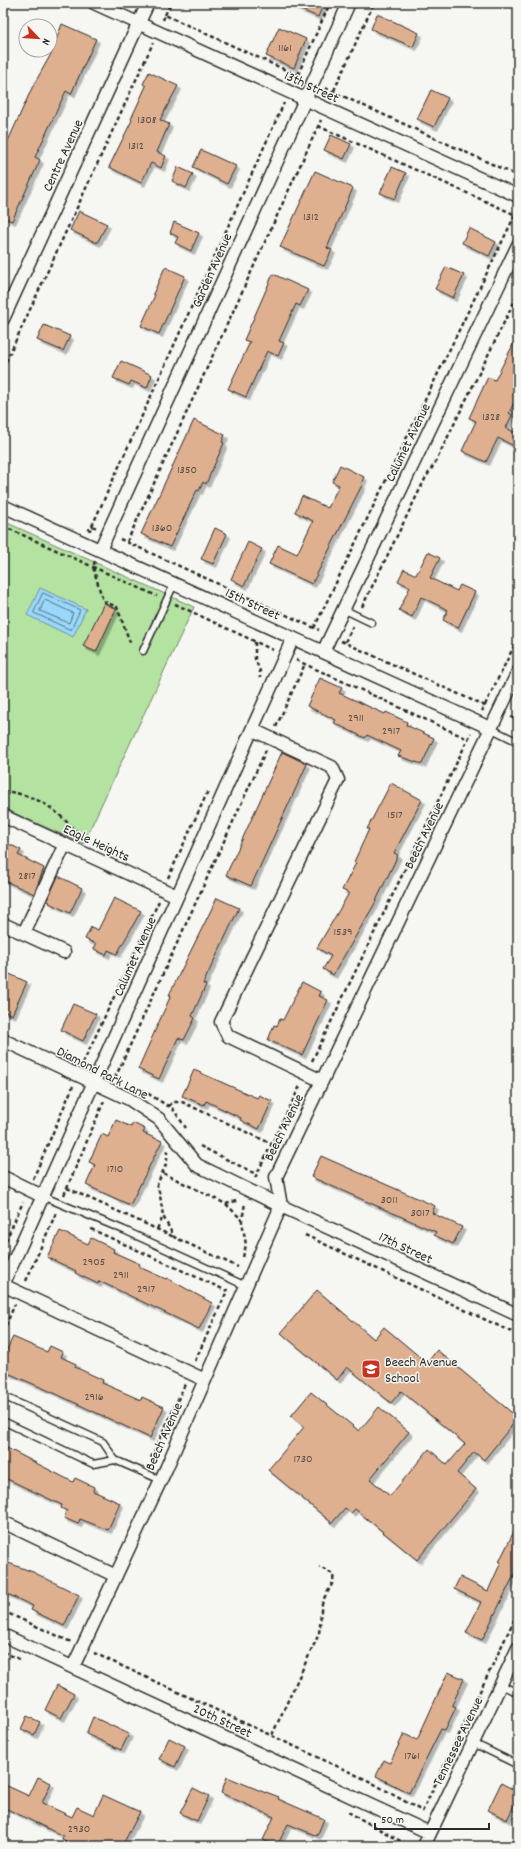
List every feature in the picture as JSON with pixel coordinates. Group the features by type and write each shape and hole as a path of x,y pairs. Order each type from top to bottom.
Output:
{"street":[{"name":"13th Street","path":"94,3 518,196"},
{"name":"Centre Avenue","path":"3,319 148,3"},
{"name":"Garden Avenue","path":"100,550 349,3"},
{"name":"Calumet Avenue","path":"323,652 518,245"},
{"name":"15th Street","path":"3,506 490,728"},
{"name":"Calumet Avenue","path":"3,1285 293,638"},
{"name":"Beech Avenue","path":"73,1667 161,1480 281,1206 276,1177 518,672"},
{"path":"253,730 332,767 338,780 221,1022 228,1036 322,1081"},
{"name":"Eagle Heights","path":"3,816 178,896"},
{"path":"24,933 65,844"},
{"path":"3,924 64,952"},
{"name":"Diamond Park Lane","path":"3,1040 129,1099 159,1119 197,1165 281,1206"},
{"path":"3,1177 29,1189 40,1200"},
{"name":"17th Street","path":"281,1206 518,1315"},
{"path":"3,1285 205,1380"},
{"path":"3,1522 116,1576"},
{"name":"20th Street","path":"3,1635 430,1833"},
{"name":"Tennessee Avenue","path":"424,1846 518,1648"}],"lane":[{"path":"143,651 174,584"},
{"path":"343,609 372,623"},
{"path":"490,728 518,742"},
{"path":"40,1200 60,1203 124,1230 246,1286"},
{"path":"3,1396 103,1442 115,1460 161,1480"},
{"path":"3,1421 93,1464 115,1460"},
{"path":"501,1684 518,1693"},
{"path":"473,1743 518,1765"}],"path":[{"path":"3,368 171,3"},
{"path":"82,527 90,530 92,526 330,3"},
{"path":"128,542 374,3"},
{"path":"165,15 518,176"},
{"path":"318,126 517,216"},
{"path":"314,628 517,216 518,209"},
{"path":"345,642 425,478 435,463 518,294"},
{"path":"3,490 10,493"},
{"path":"3,526 468,739"},
{"path":"92,526 485,706"},
{"path":"100,550 93,567 103,600 117,607 130,646"},
{"path":"249,1190 518,638"},
{"path":"255,642 254,659 260,671 260,678 257,685"},
{"path":"3,1332 56,1214 103,1102 305,664"},
{"path":"3,1247 78,1075 164,890 210,785"},
{"path":"3,791 20,793 45,803 63,817 80,837"},
{"path":"161,875 168,878"},
{"path":"115,1076 122,1080"},
{"path":"135,1086 173,1109 186,1129"},
{"path":"103,1102 110,1106"},
{"path":"169,1106 173,1102 182,1102 272,1144"},
{"path":"198,1144 256,1174"},
{"path":"166,1147 168,1151 167,1162 157,1185 163,1216 174,1237"},
{"path":"163,1173 226,1204 242,1221"},
{"path":"67,1188 238,1267"},
{"path":"151,1458 238,1267 246,1245 242,1221 245,1198 226,1204"},
{"path":"40,1200 56,1214 63,1217"},
{"path":"157,1229 163,1216"},
{"path":"85,1226 227,1291"},
{"path":"305,1235 518,1335"},
{"path":"272,1735 318,1636 321,1626 321,1609 324,1600 334,1582 334,1574 319,1567"},
{"path":"3,1611 369,1781 422,1811"},
{"path":"405,1846 518,1612"}],"green space":[{"path":"3,521 194,607 83,844 3,808"}],"water":[{"path":"40,588 86,609 73,637 27,615"}],"building":[{"path":"285,3 324,3 318,17"},
{"path":"377,14 419,33 413,47 371,29"},
{"path":"62,24 96,39 71,94 66,91 35,157 40,160 12,221 3,217 3,152 32,88 49,58 58,58 58,35"},
{"path":"279,27 306,39 294,68 266,56"},
{"path":"149,72 178,86 160,120 169,124 157,152 166,156 161,168 151,163 141,183 109,167 132,120 131,119 146,86 143,84"},
{"path":"431,90 448,98 434,127 417,119"},
{"path":"331,135 351,144 344,159 324,150"},
{"path":"201,150 236,166 227,184 193,167"},
{"path":"178,167 193,174 186,188 172,181"},
{"path":"392,167 406,173 395,199 380,193"},
{"path":"315,171 353,188 327,248 332,250 324,266 280,247"},
{"path":"79,211 107,224 97,243 70,230"},
{"path":"174,222 199,233 191,251 175,243 178,237 170,233"},
{"path":"469,228 496,242 489,256 462,243"},
{"path":"165,267 185,276 159,334 141,326 155,295 153,294"},
{"path":"446,267 464,275 453,298 435,289"},
{"path":"273,274 308,290 300,306 296,304 279,341 284,343 278,356 267,351 246,397 228,389 250,342 244,340"},
{"path":"44,325 70,336 63,351 37,340"},
{"path":"518,335 518,378 513,389 518,391 518,394 509,413 512,415 506,428 518,434 518,448 498,438 486,462 462,451 476,421 469,418 488,377 495,380"},
{"path":"121,361 152,375 147,388 131,381 129,385 113,378"},
{"path":"194,420 225,435 222,442 224,443 206,484 203,482 199,491 197,490 170,547 141,534"},
{"path":"340,465 364,477 361,484 362,485 312,584 269,564 278,545 297,554 313,521 295,512 302,496 328,508 339,485 332,482"},
{"path":"215,528 227,534 213,564 201,559"},
{"path":"248,542 262,549 244,586 231,579"},
{"path":"428,552 440,558 430,578 457,591 460,585 475,592 458,628 443,620 448,610 421,597 412,617 399,610 410,587 398,581 404,569 416,575"},
{"path":"104,603 116,609 96,652 83,646"},
{"path":"320,678 342,688 339,693 385,714 386,712 407,722 406,725 434,738 422,764 398,756 401,751 367,735 365,738 334,723 336,720 307,706"},
{"path":"282,752 307,764 251,886 226,875"},
{"path":"391,783 422,800 394,853 398,855 374,905 333,975 323,969 331,956 317,948 349,893 342,890 356,863 354,862 369,829 367,829"},
{"path":"3,841 21,850 18,855 44,868 34,894 3,880"},
{"path":"58,876 82,888 70,913 47,901"},
{"path":"114,898 141,911 117,954 108,950 106,955 94,949 96,944 85,939 91,927 98,930"},
{"path":"217,898 239,908 203,984 206,985 192,1016 195,1018 184,1040 178,1038 159,1079 138,1069 171,995 169,995"},
{"path":"3,971 27,982 12,1015 3,1011"},
{"path":"302,982 321,992 319,996 328,1000 302,1055 268,1040 274,1025 277,1026 280,1019 283,1020"},
{"path":"73,1004 96,1014 83,1041 61,1030"},
{"path":"194,1070 257,1098 259,1095 272,1101 259,1129 240,1120 241,1118 206,1101 204,1105 182,1096"},
{"path":"116,1120 131,1127 133,1123 145,1129 143,1133 162,1141 130,1205 86,1185 95,1165 89,1162 102,1134 108,1137"},
{"path":"321,1156 435,1206 432,1213 462,1227 453,1244 434,1235 436,1232 311,1177"},
{"path":"60,1231 88,1244 91,1238 114,1249 113,1252 140,1264 139,1267 166,1279 167,1278 212,1303 199,1329 99,1281 98,1284 47,1257"},
{"path":"317,1290 374,1339 384,1327 427,1363 437,1350 518,1418 484,1460 474,1452 457,1473 476,1489 417,1560 355,1509 351,1513 345,1508 332,1523 268,1470 304,1427 291,1416 311,1392 359,1431 379,1407 409,1432 370,1479 390,1496 429,1449 447,1465 465,1444 401,1391 391,1403 347,1367 337,1380 281,1333"},
{"path":"13,1337 47,1352 50,1346 63,1352 61,1357 76,1364 75,1367 103,1380 102,1383 141,1400 142,1397 164,1407 150,1438 3,1371 3,1358"},
{"path":"3,1446 73,1482 75,1478 94,1487 93,1491 120,1503 108,1530 80,1519 78,1524 64,1518 67,1511 61,1508 62,1505 3,1477"},
{"path":"518,1523 518,1567 482,1640 466,1633 481,1602 454,1589 460,1577 488,1591 501,1562 499,1562"},
{"path":"3,1561 33,1572 79,1595 64,1626 31,1610 33,1606 3,1592"},
{"path":"448,1672 464,1679 452,1705 456,1707 445,1730 441,1729 409,1793 376,1776 384,1760 390,1763 404,1734 417,1740"},
{"path":"57,1685 74,1694 61,1718 45,1710"},
{"path":"27,1716 40,1722 34,1735 21,1729"},
{"path":"93,1717 129,1734 121,1750 86,1734"},
{"path":"169,1738 185,1746 175,1767 159,1759"},
{"path":"38,1777 51,1783 42,1803 72,1817 77,1807 94,1815 103,1795 140,1812 122,1846 76,1846 62,1839 63,1836 3,1807 3,1784 29,1796"},
{"path":"227,1777 279,1797 278,1799 324,1819 317,1836 288,1824 277,1846 263,1840 274,1817 221,1793"},
{"path":"501,1783 518,1792 518,1797 507,1820 488,1810"},
{"path":"193,1788 209,1796 197,1821 180,1813"}],"place":[{"name":"Beech Avenue School","path":"371,1369"}]}
